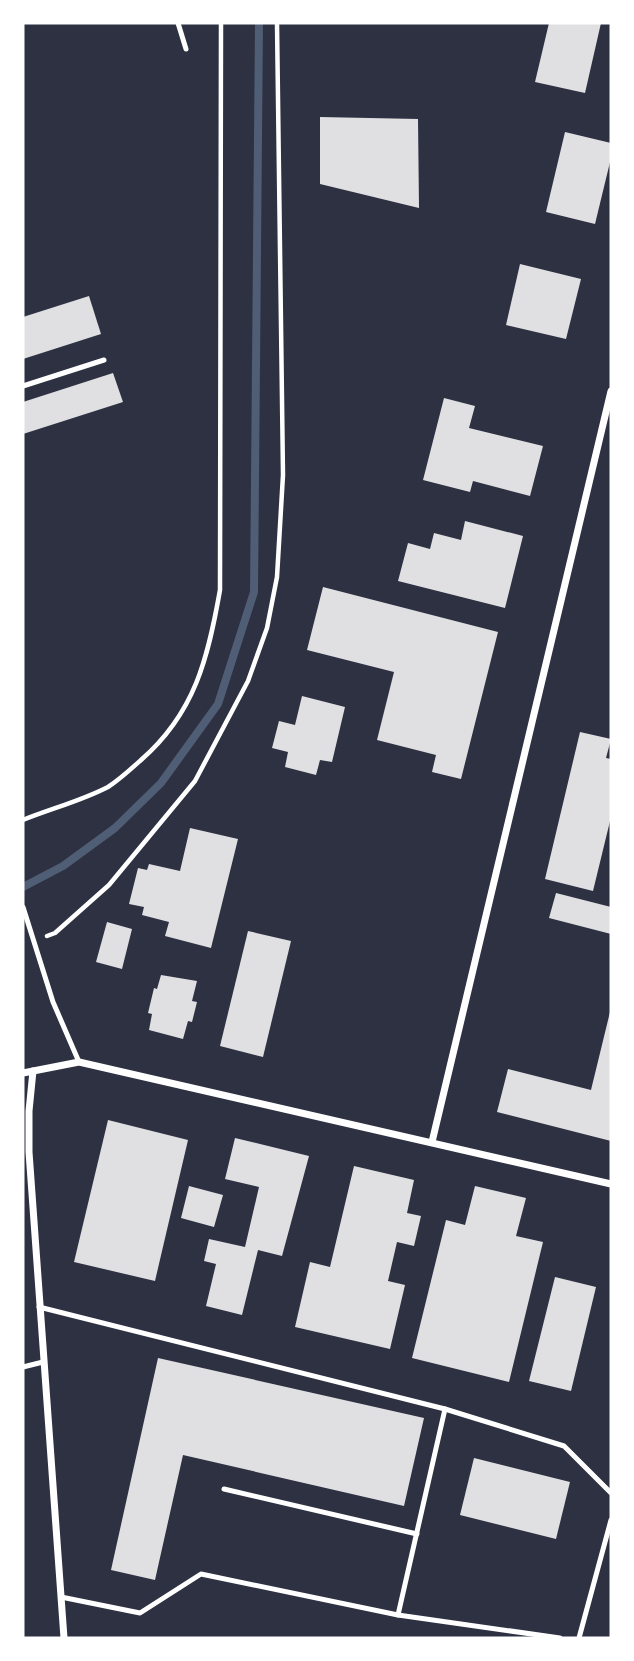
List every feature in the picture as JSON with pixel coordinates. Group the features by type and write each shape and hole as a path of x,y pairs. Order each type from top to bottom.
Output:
{"street":[{"path":"432,1142 611,391"},
{"path":"23,1073 79,1062 611,1184"},
{"path":"33,1071 29,1152 64,1638"}],"lane":[{"path":"178,23 186,49"},
{"path":"23,386 104,360"},
{"path":"23,907 53,1002 79,1062"},
{"path":"39,1307 445,1409 564,1446 611,1493"},
{"path":"23,1367 43,1362"},
{"path":"398,1615 445,1409"},
{"path":"224,1489 417,1534"},
{"path":"579,1638 611,1520"},
{"path":"61,1597 140,1613 201,1574 398,1615 560,1638"}],"path":[{"path":"23,820 109,786 155,747 177,722 191,698 214,628 220,590 221,23"},
{"path":"34,942 55,933 110,885 195,781 248,681 267,628 276,577 283,475 277,23"}],"building":[{"path":"549,23 601,23 585,93 535,82"},
{"path":"320,117 418,119 419,208 320,184"},
{"path":"565,132 611,143 611,158 595,224 546,212"},
{"path":"520,264 581,279 566,339 506,325"},
{"path":"89,296 101,334 23,359 23,317"},
{"path":"113,373 123,402 23,434 23,402"},
{"path":"444,398 475,406 469,428 543,446 530,496 473,481 470,492 423,480"},
{"path":"465,521 523,536 505,608 398,581 408,543 430,549 434,533 461,540"},
{"path":"323,587 498,632 461,779 432,772 436,755 377,740 394,672 307,650"},
{"path":"302,696 345,707 332,762 320,760 316,775 285,767 288,752 272,748 279,721 295,725"},
{"path":"580,732 611,739 606,758 611,759 611,817 593,891 545,879"},
{"path":"190,828 238,839 211,948 165,936 169,922 142,915 144,907 129,904 138,868 147,870 149,864 180,871"},
{"path":"556,893 611,907 611,934 549,918"},
{"path":"107,922 132,929 122,969 96,962"},
{"path":"248,931 291,941 263,1057 220,1046"},
{"path":"161,975 197,981 192,1001 197,1002 192,1022 188,1021 183,1039 149,1030 152,1014 148,1013 154,988 157,989"},
{"path":"610,1012 611,1141 497,1112 508,1069 591,1090"},
{"path":"108,1120 188,1140 155,1281 74,1262"},
{"path":"235,1138 309,1156 282,1256 258,1250 242,1315 206,1306 216,1264 204,1261 209,1239 245,1247 259,1187 225,1179"},
{"path":"354,1166 414,1180 407,1213 421,1216 414,1246 397,1242 388,1281 405,1285 390,1349 295,1327 310,1262 330,1267"},
{"path":"189,1186 223,1195 214,1227 181,1218"},
{"path":"475,1186 526,1198 516,1236 543,1242 509,1382 412,1358 446,1220 465,1225"},
{"path":"555,1277 596,1287 571,1391 529,1381"},
{"path":"158,1358 424,1418 404,1506 183,1455 155,1580 111,1570"},
{"path":"474,1458 570,1482 556,1539 460,1515"}],"waterway":[{"path":"23,887 63,866 115,828 161,783 218,704 254,592 259,23"}]}
